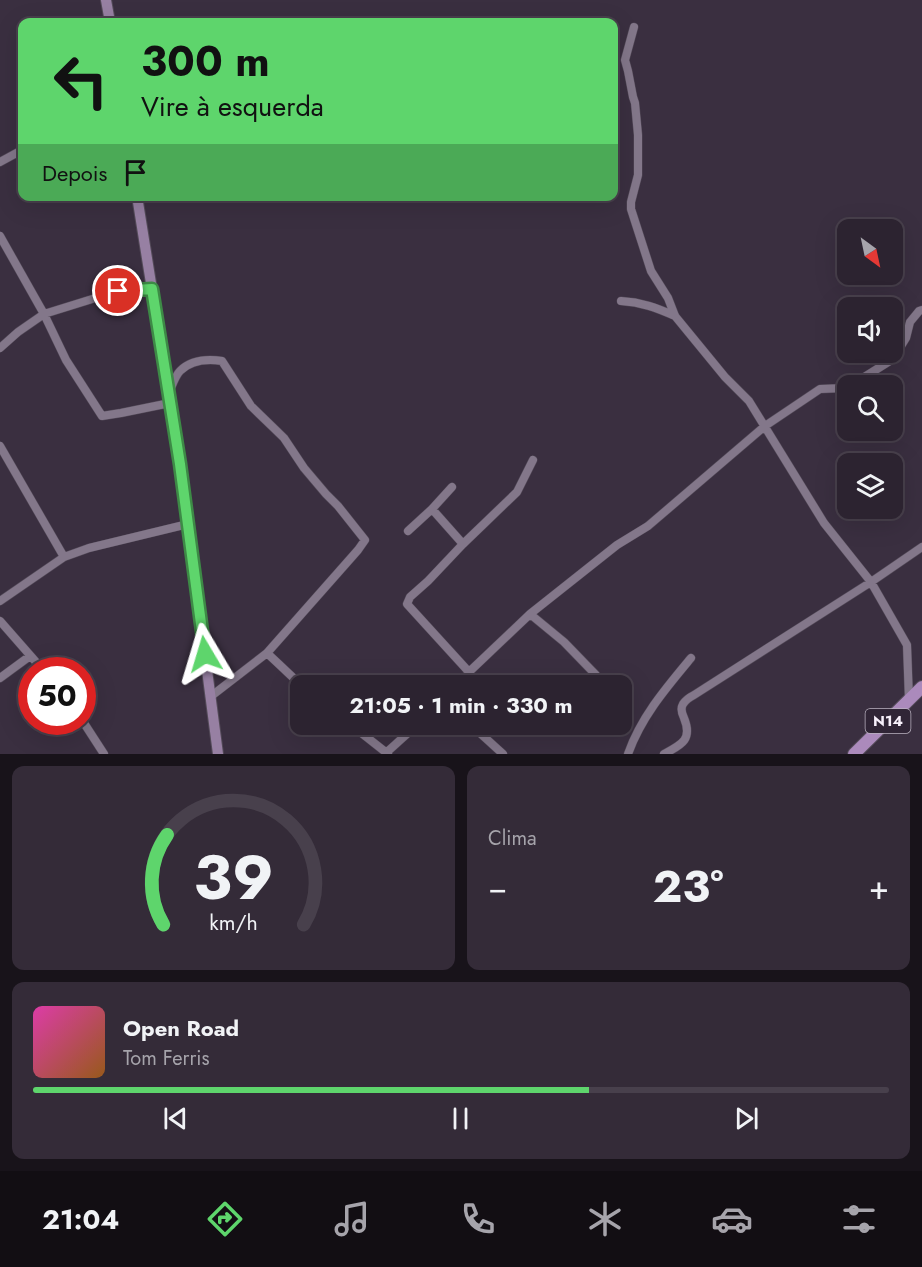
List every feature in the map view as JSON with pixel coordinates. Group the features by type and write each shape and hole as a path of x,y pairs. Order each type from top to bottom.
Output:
{"main road":[{"path":"106,0 109,18"},
{"path":"138,201 170,398 218,754"},
{"name":"N14","path":"854,754 922,687"}],"street":[{"path":"634,27 625,60 635,103 638,135 638,175 631,209 651,271 668,298 675,316 725,377 749,401 824,524 871,582 907,645 909,700"},
{"path":"0,149 2,160 18,152"},
{"path":"0,236 44,314 66,360 102,416 121,413 170,398 180,371 192,363 211,359 222,361 250,406 284,438 304,468 339,506 365,540 267,653 210,697"},
{"path":"0,348 44,314 118,291 152,289"},
{"path":"621,301 654,306 675,316"},
{"path":"867,375 893,359 906,338 910,322 922,310"},
{"path":"467,675 530,614 617,545 648,526 765,426 820,389 837,387"},
{"path":"0,446 64,557"},
{"path":"469,672 406,604 410,597 517,492 533,460"},
{"path":"408,531 452,487"},
{"path":"432,509 463,544"},
{"path":"0,601 64,557 89,548 188,524"},
{"path":"663,754 686,740 687,725 681,712 683,704 694,695 922,547"},
{"path":"530,614 564,642 596,675"},
{"path":"0,621 30,656 0,678"},
{"path":"267,653 290,675"},
{"path":"627,754 644,718 691,658"},
{"path":"92,735 104,754"},
{"path":"364,735 388,753 407,735"},
{"path":"482,735 503,754"}],"route":[{"path":"118,291 152,289 180,464 205,654"}]}
